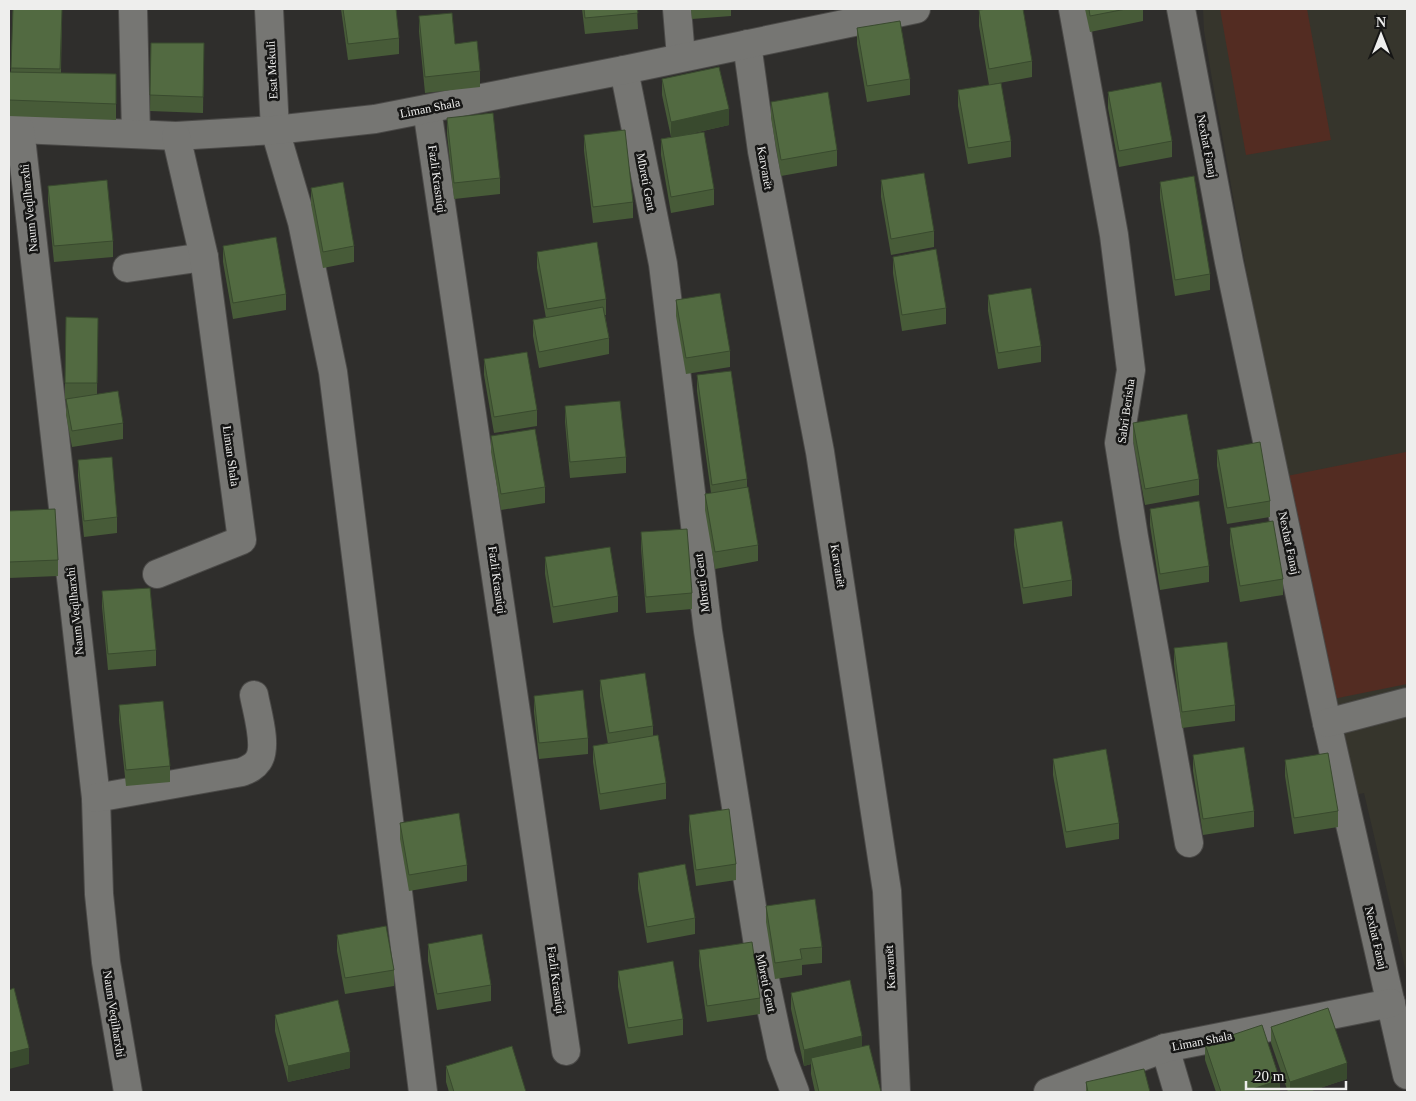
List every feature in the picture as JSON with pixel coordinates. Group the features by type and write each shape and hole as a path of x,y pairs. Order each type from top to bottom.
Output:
{"street":[{"path":"133,9 136,134"},
{"name":"Esat Mekuli","path":"269,9 275,130 302,222 333,372 424,1092"},
{"path":"677,9 681,57"},
{"name":"Liman Shala","path":"15,128 176,136 275,130 375,119 624,70 916,9"},
{"name":"Sabri Berisha","path":"1073,9 1114,235 1132,370 1119,443 1135,546 1189,843"},
{"name":"Nexhat Fanaj","path":"1181,9 1230,262 1327,723 1407,1075"},
{"name":"Karvanët","path":"748,44 762,151 820,452 887,891 896,1092"},
{"name":"Mbreti Gent","path":"624,70 663,264 708,631 759,951 781,1055 795,1092"},
{"name":"Fazli Krasniqi","path":"427,109 566,1051"},
{"name":"Naum Veqilharxhi","path":"15,128 96,798 99,894 106,962 128,1092"},
{"name":"Liman Shala","path":"157,574 242,540 204,257 176,136"},
{"path":"127,268 204,257"},
{"path":"96,798 242,772 251,768 258,762 262,752 254,695"},
{"path":"1327,723 1407,702"},
{"name":"Liman Shala","path":"1048,1092 1165,1048 1391,1003"},
{"path":"1165,1048 1178,1092"}],"shaded area":[{"path":"1203,9 1407,9 1407,976 1364,793 1351,796 1280,459 1212,79 1204,31"},
{"path":"1220,9 1307,9 1331,140 1246,155"},
{"path":"1406,452 1407,684 1333,699 1287,476"}],"building":[{"path":"13,9 62,9 60,69 11,68"},
{"path":"343,9 396,9 399,38 348,44"},
{"path":"584,9 637,9 638,13 585,18"},
{"path":"1023,9 1032,61 989,69 979,10"},
{"path":"1089,9 1126,9 1090,16"},
{"path":"452,13 455,44 477,41 480,71 425,77 419,16"},
{"path":"900,21 910,79 867,86 857,28"},
{"path":"151,43 204,43 203,97 150,95"},
{"path":"719,67 729,109 671,122 662,79"},
{"path":"9,72 116,74 116,104 9,100"},
{"path":"1161,82 1172,141 1119,151 1108,92"},
{"path":"1001,83 1011,141 968,148 958,90"},
{"path":"828,92 837,150 781,160 771,102"},
{"path":"493,113 500,178 454,183 447,118"},
{"path":"625,130 633,202 593,207 584,135"},
{"path":"704,132 714,189 671,197 661,139"},
{"path":"924,173 934,231 891,239 881,180"},
{"path":"1194,176 1210,274 1175,280 1160,182"},
{"path":"107,180 113,241 54,246 48,186"},
{"path":"343,182 354,246 323,252 311,188"},
{"path":"276,237 286,294 233,303 223,246"},
{"path":"597,242 606,299 547,309 537,252"},
{"path":"936,249 946,308 902,315 893,257"},
{"path":"1031,288 1041,346 998,353 988,295"},
{"path":"720,293 730,351 686,358 676,300"},
{"path":"603,307 609,338 539,352 533,320"},
{"path":"66,317 98,318 97,383 65,383"},
{"path":"527,352 537,410 494,417 484,359"},
{"path":"731,371 747,479 712,485 697,375"},
{"path":"118,391 123,423 72,431 66,399"},
{"path":"620,401 626,457 570,462 565,406"},
{"path":"1187,414 1199,479 1145,489 1133,423"},
{"path":"535,429 545,487 501,494 491,436"},
{"path":"1260,442 1270,501 1227,508 1217,450"},
{"path":"112,457 117,517 84,521 78,460"},
{"path":"748,487 758,545 715,552 705,494"},
{"path":"1199,501 1209,566 1160,574 1150,509"},
{"path":"55,509 58,560 9,562 9,511"},
{"path":"1062,521 1072,580 1023,588 1014,529"},
{"path":"1273,521 1283,579 1240,586 1230,528"},
{"path":"687,529 692,593 646,597 641,532"},
{"path":"610,547 618,596 553,607 545,557"},
{"path":"150,588 156,650 108,654 102,591"},
{"path":"1227,642 1235,705 1182,712 1174,648"},
{"path":"645,673 653,726 609,733 600,680"},
{"path":"583,690 588,738 539,743 534,696"},
{"path":"163,701 170,766 126,770 119,705"},
{"path":"658,735 666,783 600,794 593,746"},
{"path":"1244,747 1254,811 1203,819 1193,755"},
{"path":"1106,749 1119,823 1066,832 1053,759"},
{"path":"1328,753 1338,811 1294,818 1285,760"},
{"path":"729,809 736,864 696,870 689,815"},
{"path":"459,813 467,865 409,875 400,823"},
{"path":"685,864 695,918 647,927 638,873"},
{"path":"815,899 822,947 800,949 802,959 775,963 766,906"},
{"path":"386,926 394,970 345,978 337,935"},
{"path":"482,934 491,985 437,994 428,944"},
{"path":"752,942 760,998 707,1006 699,950"},
{"path":"673,961 683,1019 628,1028 618,971"},
{"path":"850,980 862,1036 804,1050 791,993"},
{"path":"14,988 29,1048 9,1053 9,990"},
{"path":"338,1000 350,1052 288,1066 275,1015"},
{"path":"1328,1008 1347,1063 1290,1082 1271,1027"},
{"path":"1262,1025 1280,1080 1243,1092 1221,1092 1205,1044"},
{"path":"869,1045 881,1092 819,1092 811,1058"},
{"path":"512,1046 526,1092 454,1092 446,1066"},
{"path":"1144,1069 1150,1092 1088,1092 1086,1082"}]}
